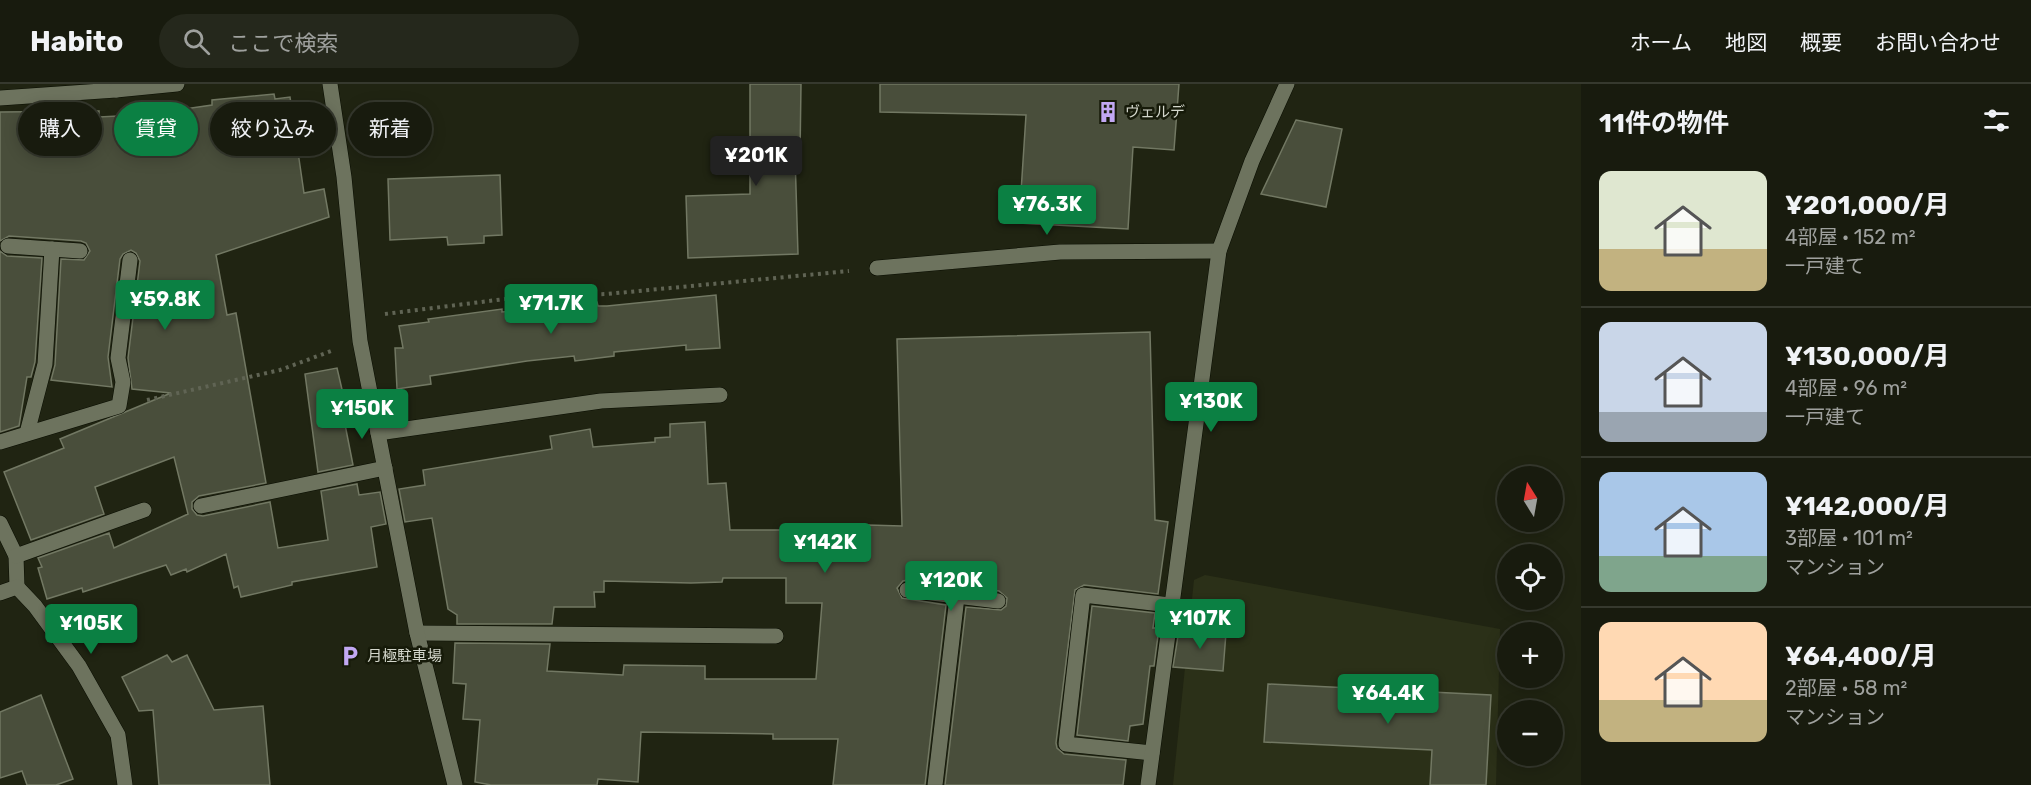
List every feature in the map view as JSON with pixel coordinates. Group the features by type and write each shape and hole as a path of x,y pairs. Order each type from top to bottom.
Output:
{"street":[{"path":"0,98 177,84"},
{"path":"330,84 344,177 360,341 417,633 455,785"},
{"path":"1148,785 1170,605 1219,250 1252,161 1287,84"},
{"path":"8,246 80,251"},
{"path":"27,432 45,364 52,249"},
{"path":"877,268 1060,252 1219,250"},
{"path":"0,442 119,406 123,382 118,358 130,260"},
{"path":"378,433 601,401 720,395"},
{"path":"201,506 385,468"},
{"path":"16,556 144,510"},
{"path":"0,523 16,556 17,587 35,606 79,666 118,735 125,785"},
{"path":"0,593 17,587"},
{"path":"907,590 998,600"},
{"path":"1152,753 1066,744 1083,595 1170,605"},
{"path":"935,785 957,597"},
{"path":"417,633 776,636"}],"path":[{"path":"358,317 529,296 607,294 877,268"},
{"path":"119,406 280,370 360,341"}],"shaded area":[{"path":"1205,575 1497,628 1498,688 1496,785 1173,785 1194,580"}],"building":[{"path":"750,84 801,84 800,155 795,155 798,254 688,258 686,196 750,194"},
{"path":"880,84 1179,84 1174,150 1133,147 1128,229 1019,223 1026,115 880,112"},
{"path":"274,94 275,99 290,97 291,102 212,102 212,100"},
{"path":"210,105 210,156 299,156 304,193 324,189 329,217 216,255 227,315 236,313 266,483 199,496 192,502 192,509 197,515 203,516 270,502 278,548 328,540 321,491 357,484 359,495 380,492 386,524 371,527 377,567 292,582 292,585 241,597 238,586 234,588 226,554 187,572 186,569 171,575 166,565 83,592 82,588 47,599 38,568 42,567 38,558 109,533 114,548 188,514 174,457 95,487 104,514 31,540 4,472 64,448 60,439 171,393 132,389 128,358 140,261 136,253 131,250 123,254 120,259 108,357 112,387 51,380 55,365 61,259 84,260 90,251 86,243 81,241 9,236 0,241 0,112 18,112 18,156 102,156 102,117 114,116 114,156 198,156 198,107"},
{"path":"1296,120 1342,129 1326,207 1261,194"},
{"path":"500,175 502,235 484,236 484,243 448,245 447,237 390,240 388,179"},
{"path":"0,251 7,256 42,258 35,362 31,377 27,377 19,426 0,432"},
{"path":"716,295 720,348 686,350 686,345 614,352 614,356 575,361 574,356 527,361 430,376 431,384 397,389 395,348 403,348 399,326 429,322 428,319 502,309 502,312 597,302 598,306 607,306"},
{"path":"1150,332 1155,520 1168,522 1158,594 1084,585 1075,590 1056,743 1057,748 1064,754 1126,760 1123,785 945,785 966,607 1001,610 1006,606 1007,598 999,591 908,580 903,581 897,588 902,598 946,605 925,785 833,785 838,739 773,739 773,734 641,732 638,782 598,779 597,785 491,785 475,782 480,720 463,719 466,684 453,683 455,643 550,644 547,671 623,675 624,665 705,666 705,679 816,679 822,603 786,603 786,578 723,578 722,582 691,583 604,581 604,592 594,592 595,607 554,607 552,624 457,624 457,615 448,609 432,518 405,522 399,489 425,485 423,470 552,449 550,436 590,429 593,447 655,442 655,438 670,437 670,424 705,422 708,484 726,483 730,530 786,530 786,526 868,528 868,525 902,526 897,339"},
{"path":"337,368 344,398 340,399 353,465 318,472 305,374"},
{"path":"1092,606 1155,613 1153,628 1159,628 1154,666 1150,666 1143,724 1130,726 1128,741 1077,735"},
{"path":"1179,630 1226,633 1223,671 1173,667"},
{"path":"167,655 172,662 187,655 214,710 263,706 270,785 159,785 153,710 139,711 122,677"},
{"path":"1268,684 1491,695 1486,785 1430,785 1432,750 1264,742"},
{"path":"41,695 73,779 56,785 27,785 22,771 0,778 0,712"}],"place":[{"name":"ヴェルデ","path":"1108,112"},
{"name":"月極駐車場","path":"350,656"}]}
